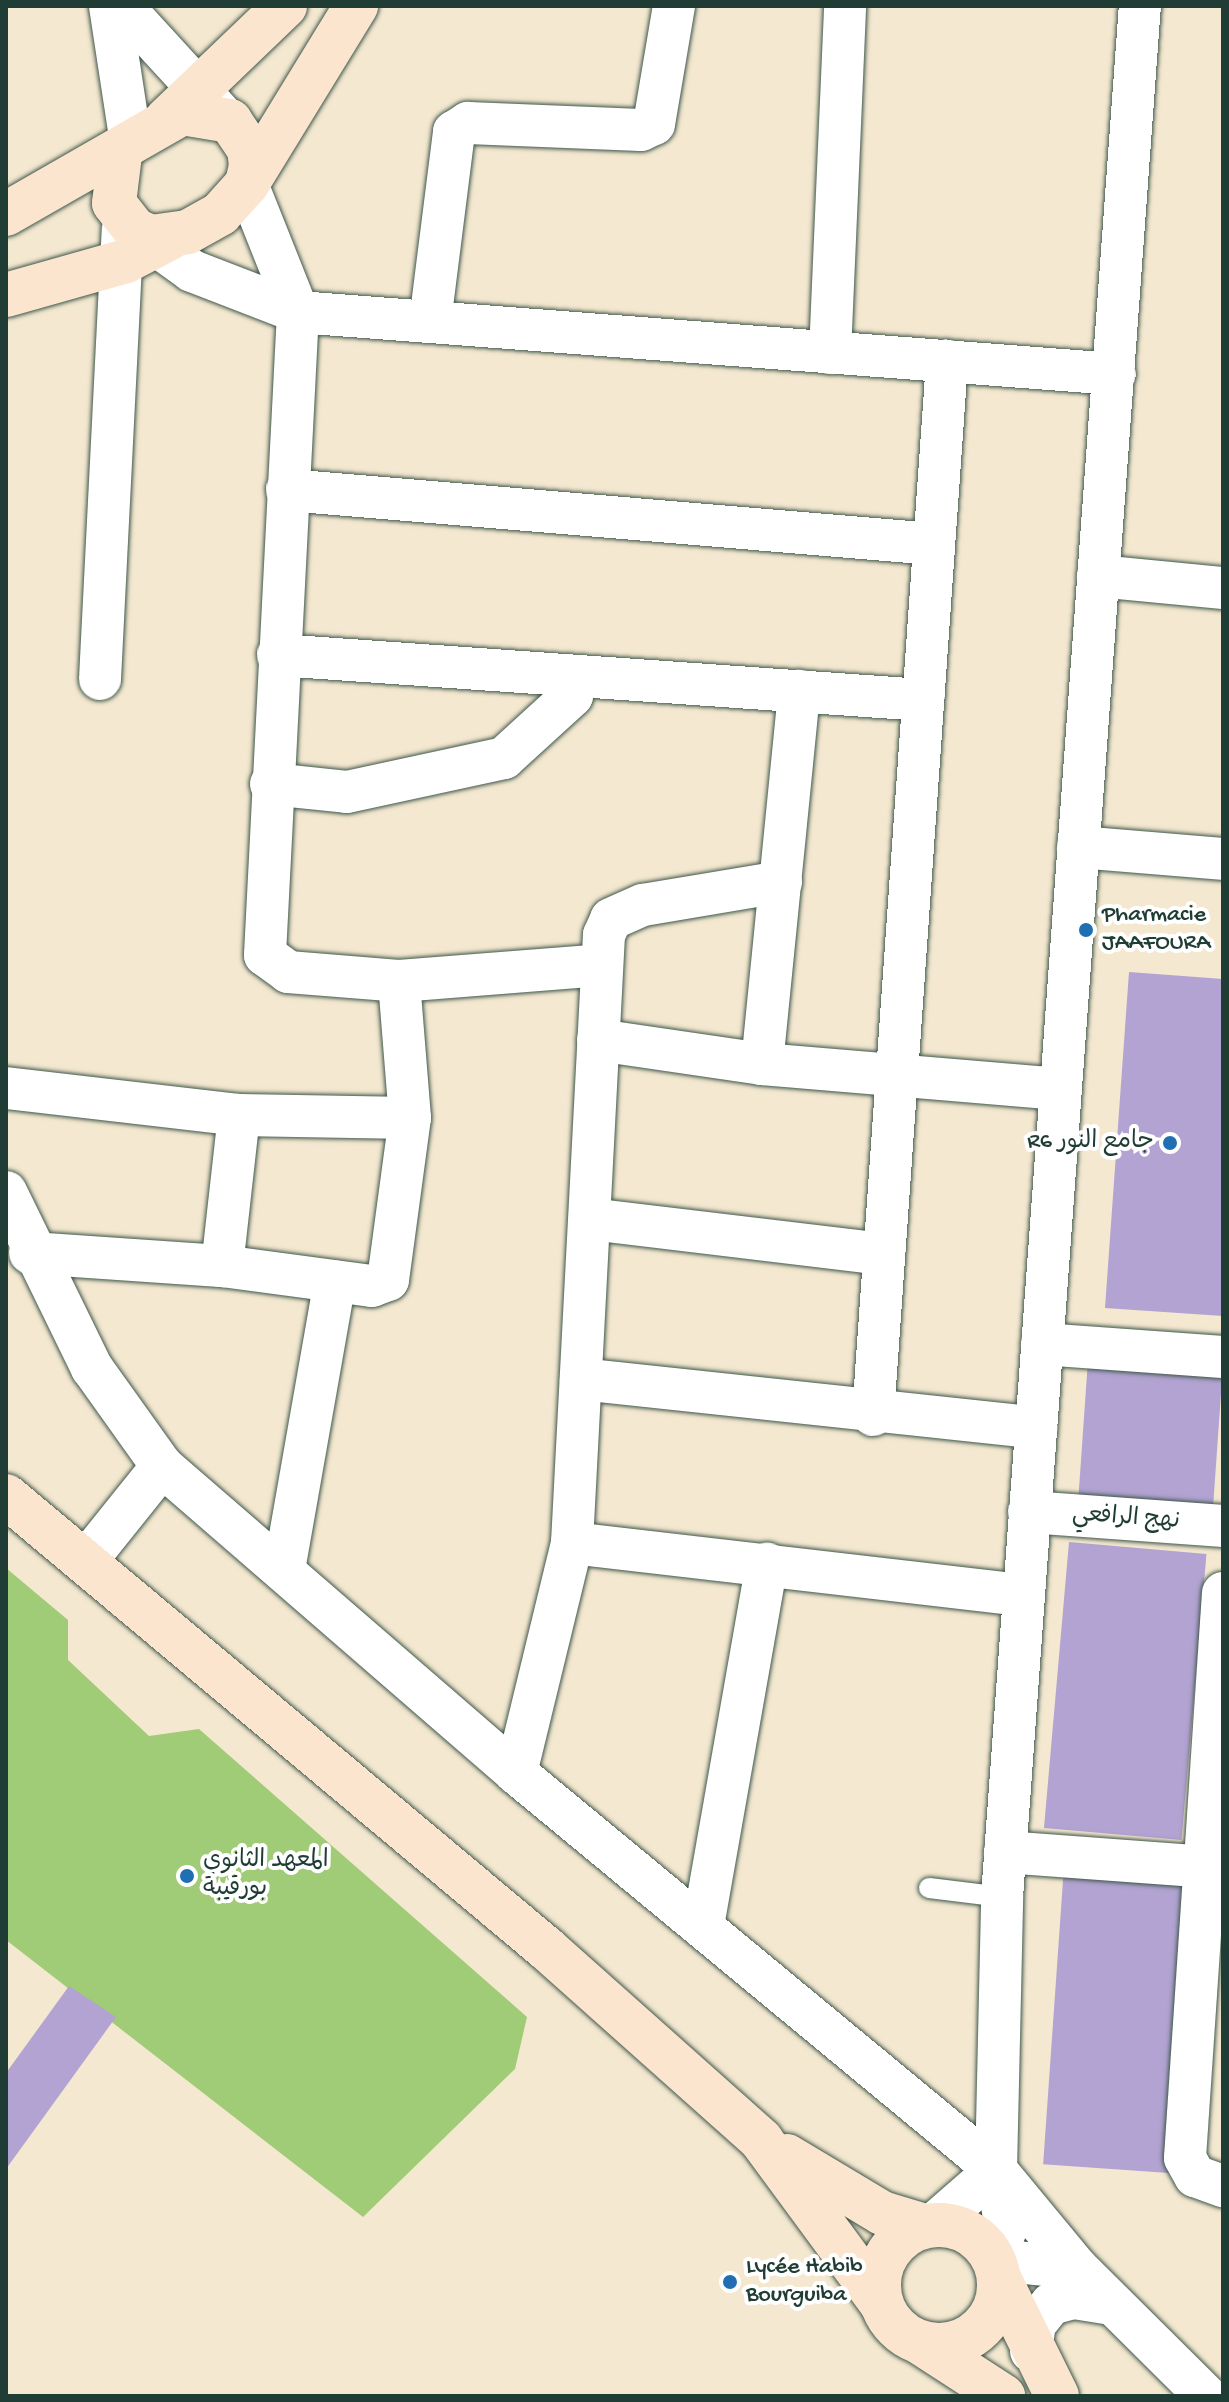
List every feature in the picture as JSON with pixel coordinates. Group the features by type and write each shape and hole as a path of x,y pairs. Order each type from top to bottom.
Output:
{"main road":[{"path":"141,238 110,187 153,128 285,6"},
{"path":"6,295 141,238 220,214 247,184 356,6"},
{"path":"6,214 153,128 198,111 230,121 249,149 247,184"},
{"path":"6,1496 86,1561 761,2140 882,2213 970,2233 997,2270 1031,2351 1057,2396"},
{"path":"761,2140 881,2303 889,2320 1003,2396"},
{"path":"881,2303 882,2263 907,2233 930,2225"},
{"path":"921,2343 960,2342 977,2333 994,2309 997,2270"}],"street":[{"path":"110,6 153,128"},
{"path":"122,6 153,128"},
{"path":"430,322 454,132 468,123 641,130 654,124 674,6"},
{"path":"830,353 845,6"},
{"path":"1077,2268 997,2270 1006,2229 996,2170 1002,1897 1140,6"},
{"path":"247,184 298,312 271,784 265,955 288,972 399,981 601,965"},
{"path":"100,679 141,238 192,271 298,312 1115,374"},
{"path":"873,1415 947,361"},
{"path":"287,490 934,544"},
{"path":"1098,576 1223,588"},
{"path":"278,655 923,700"},
{"path":"271,784 347,792 504,758 572,696 574,676"},
{"path":"762,1064 799,691"},
{"path":"1078,847 1223,859"},
{"path":"516,1773 572,1543 601,965 611,919 624,911 781,882"},
{"path":"30,1253 222,1266 372,1286 388,1280 410,1118 399,981"},
{"path":"598,1040 762,1064 1060,1089"},
{"path":"6,1088 239,1115 410,1118"},
{"path":"222,1266 239,1115"},
{"path":"6,1192 30,1253 122,1419 162,1466 516,1773 996,2170 1077,2268 1206,2396"},
{"path":"590,1219 884,1254"},
{"path":"284,1570 335,1281"},
{"path":"1042,1344 1223,1357"},
{"path":"581,1379 873,1415 1036,1428"},
{"path":"86,1561 162,1466"},
{"name":"نهج الرافعي","path":"1029,1512 1223,1526"},
{"path":"572,1543 1023,1595"},
{"path":"703,1926 767,1564"},
{"path":"1223,1593 1208,2031 1185,2147 1195,2176 1223,2186"},
{"path":"1005,1852 1213,1867"},
{"path":"930,2225 996,2170"},
{"path":"1031,2351 1035,2324 1051,2304 1074,2298 1112,2304"}],"lane":[{"path":"929,1888 1002,1897"}],"green space":[{"path":"6,1568 68,1620 68,1660 149,1736 199,1729 527,2017 515,2069 363,2217 6,1940"}],"building":[{"name":"R6 جامع النور","path":"1129,972 1223,979 1223,1316 1105,1308"},
{"path":"1088,1360 1223,1369 1213,1511 1078,1502"},
{"path":"1069,1542 1206,1554 1181,1840 1044,1828"},
{"path":"1064,1866 1197,1875 1176,2174 1043,2164"},
{"path":"69,1986 116,2017 6,2169 6,2073"}],"place":[{"name":"Pharmacie JAAFOURA","path":"1086,930"},
{"name":"R6 جامع النور","path":"1170,1143"},
{"name":"المعهد الثانوي بورقيبة","path":"187,1876"},
{"name":"Lycée Habib Bourguiba","path":"730,2282"}]}
